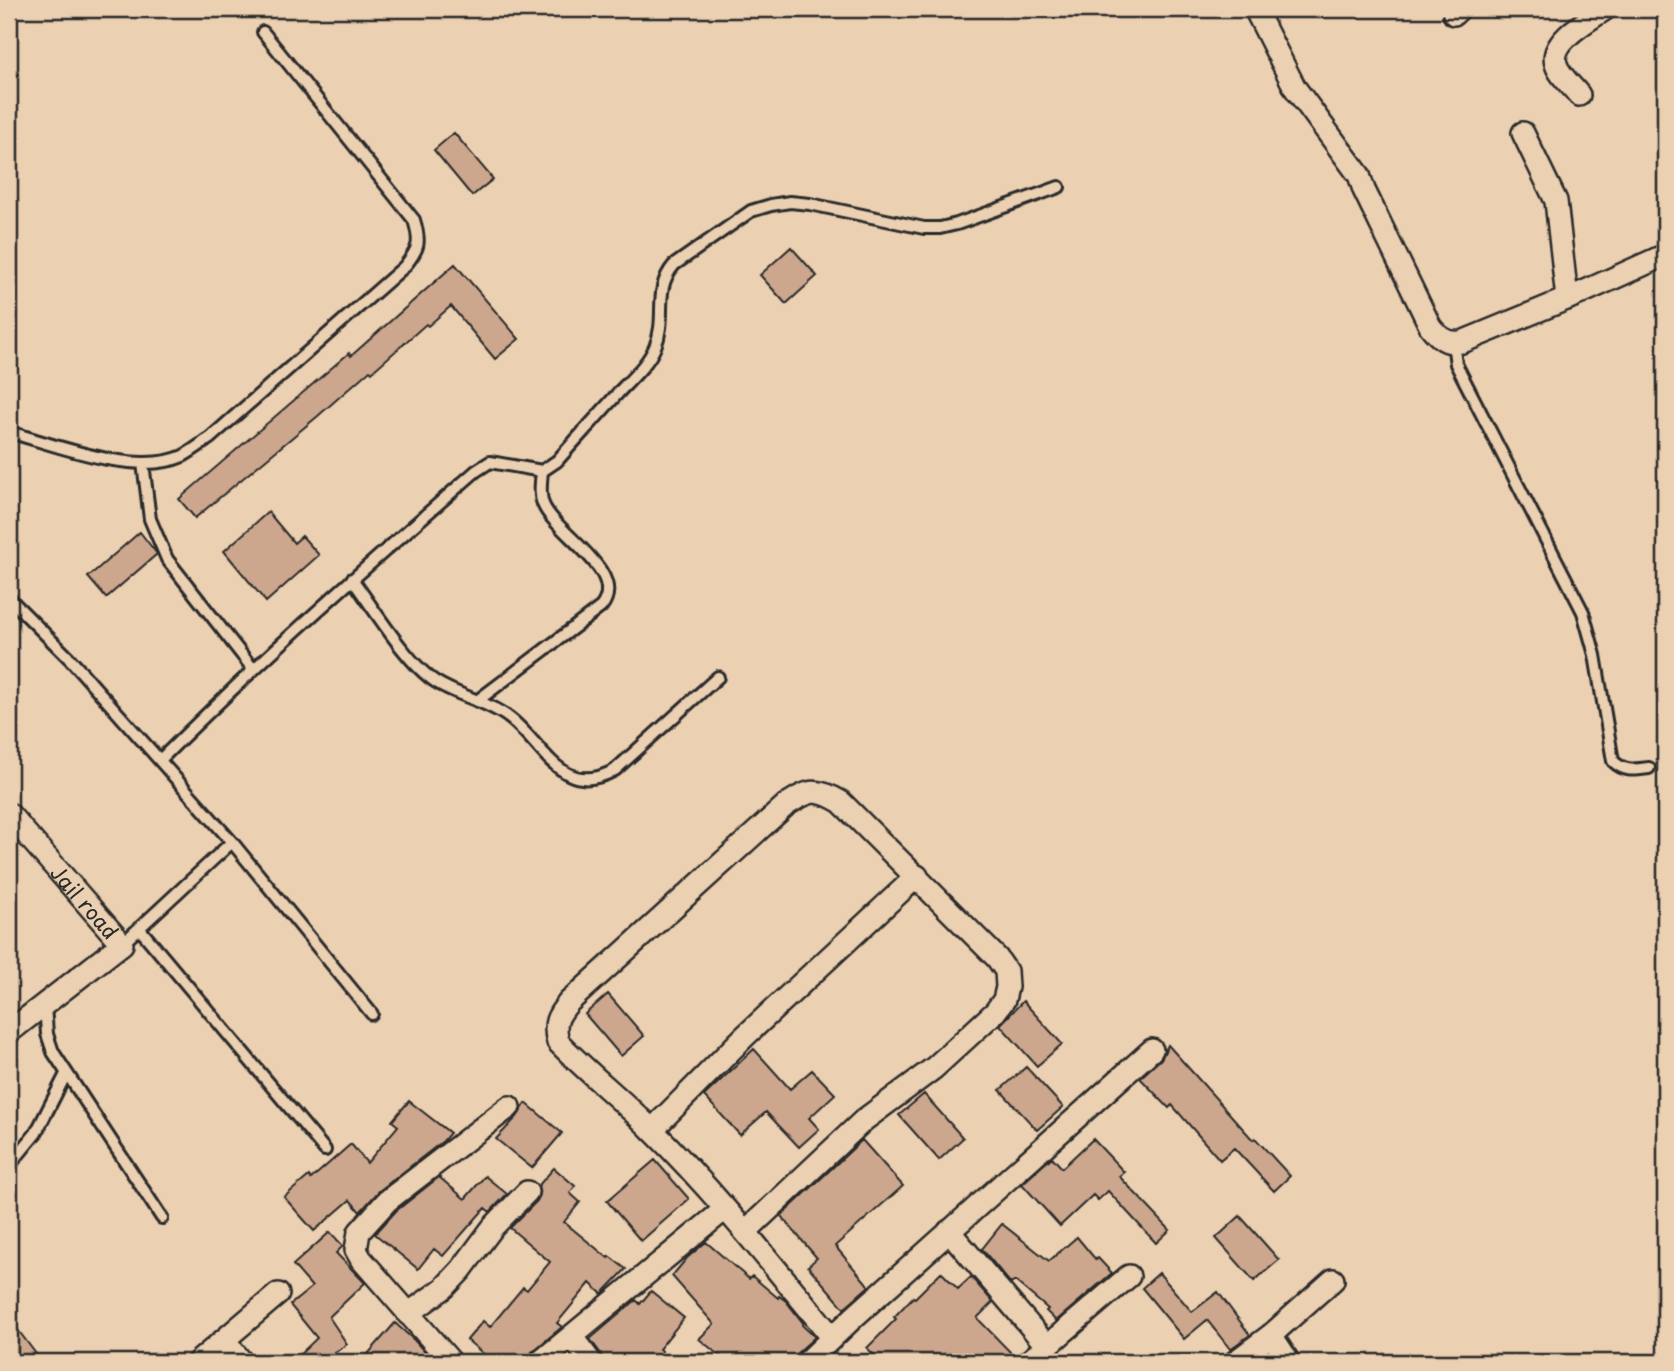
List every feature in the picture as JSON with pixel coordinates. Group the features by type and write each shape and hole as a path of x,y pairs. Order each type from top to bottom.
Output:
{"street":[{"path":"1255,9 1295,88 1359,175 1430,326 1437,335 1453,343 1462,342 1665,255"},
{"path":"1579,96 1556,66 1555,56 1563,38 1605,9"},
{"path":"1523,133 1556,201 1567,299"},
{"path":"745,1232 864,1120 948,1056 995,1012 1004,1000 1007,988 1006,971 998,958 841,802 826,793 813,791 786,805 569,1002 554,1027 558,1042 652,1130 725,1209 832,1337"},
{"name":"Jail road","path":"9,814 122,944 9,1031"},
{"path":"652,1130 744,1037 917,876"},
{"path":"807,1362 1152,1050"},
{"path":"451,1362 361,1259 356,1250 359,1232 400,1190 509,1107"},
{"path":"408,1314 444,1288 493,1227 527,1192"},
{"path":"540,1362 725,1209"},
{"path":"949,1231 1047,1346"},
{"path":"1028,1362 1129,1276"},
{"path":"1234,1362 1271,1335 1332,1280"},
{"path":"198,1362 278,1294"},
{"path":"1271,1335 1289,1362"},
{"path":"572,1337 592,1362"},
{"path":"224,1340 242,1362"}],"lane":[{"path":"9,432 123,463 159,462 182,456 210,438 404,267 416,253 419,237 414,220 263,32"},
{"path":"160,760 253,669 476,471 490,461 542,471 557,461 654,350 662,319 661,293 664,277 674,265 751,211 790,202 923,228 940,228 1059,187"},
{"path":"1453,343 1456,364 1583,612 1595,655 1613,761 1628,771 1648,768"},
{"path":"143,463 150,519 167,559 253,669"},
{"path":"477,701 608,599 603,575 590,557 556,523 542,503 542,471"},
{"path":"352,579 418,668 449,690 508,717 551,763 566,774 586,780 600,778 615,770 718,677"},
{"path":"9,598 69,658 232,842 372,1014"},
{"path":"122,944 232,842"},
{"path":"139,928 325,1150"},
{"path":"45,1005 47,1034 53,1052 162,1218"},
{"path":"9,1166 36,1133 66,1074"}],"building":[{"path":"454,133 493,179 472,196 434,150"},
{"path":"791,247 817,276 786,304 760,275"},
{"path":"455,264 519,339 495,359 451,306 428,326 426,324 372,372 370,370 195,518 179,499 349,353 351,356"},
{"path":"268,512 294,543 302,536 319,555 266,602 224,551"},
{"path":"140,532 157,554 106,598 88,577"},
{"path":"608,994 644,1036 621,1056 585,1014"},
{"path":"1023,1001 1062,1044 1037,1066 1000,1025"},
{"path":"1168,1045 1253,1140 1255,1138 1290,1176 1274,1191 1234,1148 1220,1160 1172,1105 1169,1108 1140,1078 1161,1059"},
{"path":"754,1049 790,1089 812,1070 835,1094 809,1118 819,1129 799,1147 766,1112 740,1135 704,1096"},
{"path":"1026,1067 1063,1107 1037,1130 1000,1090"},
{"path":"924,1094 963,1138 939,1160 899,1115"},
{"path":"409,1101 450,1133 379,1191 360,1212 350,1200 314,1231 284,1197 309,1176 311,1179 351,1144 367,1163 398,1126 392,1121"},
{"path":"526,1103 562,1133 532,1168 496,1139"},
{"path":"1093,1139 1124,1172 1119,1176 1170,1230 1156,1243 1108,1191 1098,1200 1093,1195 1060,1226 1022,1184 1052,1157 1062,1168"},
{"path":"862,1140 903,1186 835,1246 869,1286 844,1308 808,1266 817,1258 781,1216"},
{"path":"655,1160 689,1199 641,1241 607,1201"},
{"path":"554,1168 575,1186 570,1193 580,1202 564,1222 608,1258 609,1256 626,1269 602,1294 590,1283 557,1323 562,1327 532,1352 527,1362 493,1362 467,1340 483,1321 490,1327 523,1287 527,1290 550,1262 510,1228 537,1201 540,1195 538,1186"},
{"path":"485,1176 507,1194 490,1212 485,1208 443,1256 434,1249 418,1269 375,1234 396,1211 439,1177 465,1199"},
{"path":"1240,1216 1279,1260 1254,1281 1216,1238"},
{"path":"1002,1224 1049,1261 1077,1237 1096,1260 1098,1258 1112,1273 1056,1321 1046,1311 1048,1309 1015,1281 1011,1284 982,1249"},
{"path":"330,1232 343,1246 336,1253 365,1283 329,1317 347,1344 322,1362 292,1362 317,1338 290,1305 312,1287 293,1265"},
{"path":"706,1242 749,1279 752,1276 778,1298 779,1296 786,1301 802,1325 815,1337 797,1353 794,1362 728,1362 699,1339 714,1324 672,1276 687,1258"},
{"path":"941,1272 958,1289 971,1277 993,1302 977,1318 1016,1358 1015,1362 881,1362 867,1348 896,1319 894,1317 913,1297"},
{"path":"1159,1273 1192,1312 1218,1292 1250,1335 1230,1349 1207,1320 1184,1339 1142,1288"},
{"path":"651,1291 684,1318 652,1362 604,1362 590,1339 636,1300 640,1304"},
{"path":"9,1318 42,1362 9,1362"},
{"path":"395,1323 414,1340 434,1362 361,1362"}]}
